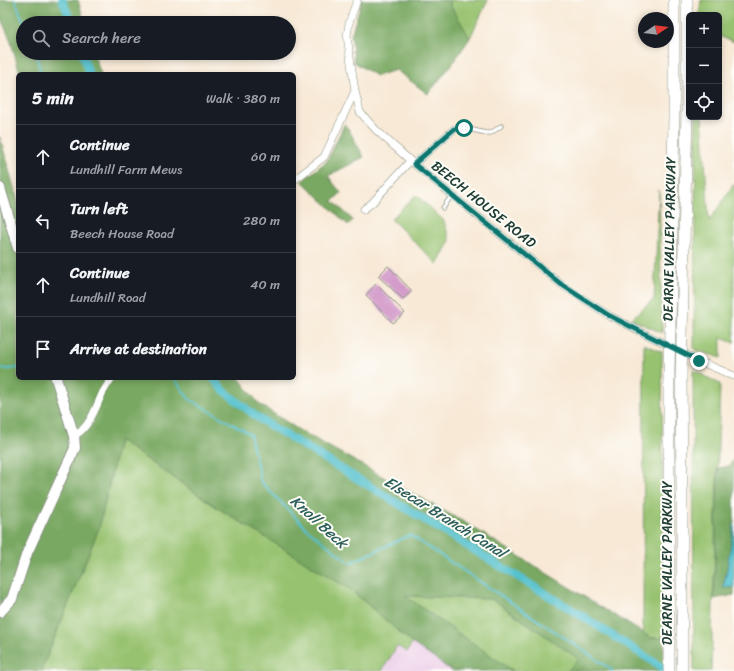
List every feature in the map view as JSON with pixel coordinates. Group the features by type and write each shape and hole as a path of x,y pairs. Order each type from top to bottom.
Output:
{"highway":[{"name":"DEARNE VALLEY PARKWAY","path":"669,671 669,373 674,116 674,0"},
{"name":"DEARNE VALLEY PARKWAY","path":"682,671 681,376 687,110 687,0"}],"main road":[{"path":"0,188 16,241"},
{"path":"0,612 12,598 27,553 75,448 74,436 57,380"}],"street":[{"name":"BEECH HOUSE ROAD","path":"357,0 349,23 347,36 355,91 360,112 376,130 412,163 562,285 610,316 699,361 734,376"},
{"path":"296,178 324,157 355,91"},
{"path":"364,209 372,203 412,163 454,129"},
{"path":"74,436 85,427 104,389 111,380"}],"lane":[{"path":"454,129 464,128 491,133 501,126"},
{"path":"443,208 452,195"}],"shaded area":[{"path":"412,643 452,671 382,671 397,646 407,652"}],"green space":[{"path":"0,0 78,0 83,16 16,16 16,60 10,39 0,17"},
{"path":"362,0 450,0 450,5 470,38 453,63 428,94 396,70 376,76 354,62 351,35"},
{"path":"450,0 488,0 470,38 450,5"},
{"path":"701,0 734,0 734,42 722,37 722,12 699,12"},
{"path":"16,60 96,60 100,72 19,72"},
{"path":"696,120 702,120 709,221 734,184 734,343 721,338 721,358 694,349"},
{"path":"345,123 364,157 328,176 341,193 333,201 353,220 348,225 302,181 327,161"},
{"path":"0,137 16,195 16,380 241,380 259,404 299,430 464,522 651,638 664,638 664,671 567,671 579,659 492,599 405,596 513,671 452,671 412,643 351,590 218,508 119,440 99,528 41,671 0,671"},
{"path":"659,190 662,333 631,319 654,299"},
{"path":"416,195 444,221 450,241 437,264 391,219"},
{"path":"644,344 662,352 664,638 651,638 643,633"},
{"path":"693,370 720,384 711,671 694,671"},
{"path":"119,440 218,508 351,590 412,643 407,652 397,646 382,671 41,671 99,528"},
{"path":"734,459 734,524 723,587 734,587 734,595 714,599 718,468 729,466"},
{"path":"404,596 492,599 580,659 567,671 513,671"}],"water":[{"path":"734,524 734,587 723,588 727,569"}],"building":[{"path":"388,266 412,291 403,299 378,276"},
{"path":"376,284 405,313 393,323 366,295"}],"waterway":[{"name":"Knoll Beck","path":"15,0 21,16"},
{"name":"Elsecar Branch Canal","path":"62,0 69,16"},
{"name":"Knoll Beck","path":"38,60 41,72"},
{"name":"Elsecar Branch Canal","path":"84,60 88,72"},
{"path":"0,368 16,368"},
{"name":"Knoll Beck","path":"175,380 189,399 250,434 261,482 307,529 350,563 410,535 612,671"},
{"name":"Elsecar Branch Canal","path":"215,380 222,389 258,418 582,616 668,671"}],"route":[{"path":"464,128 454,129 414,164 562,285 610,316 699,361"}]}
